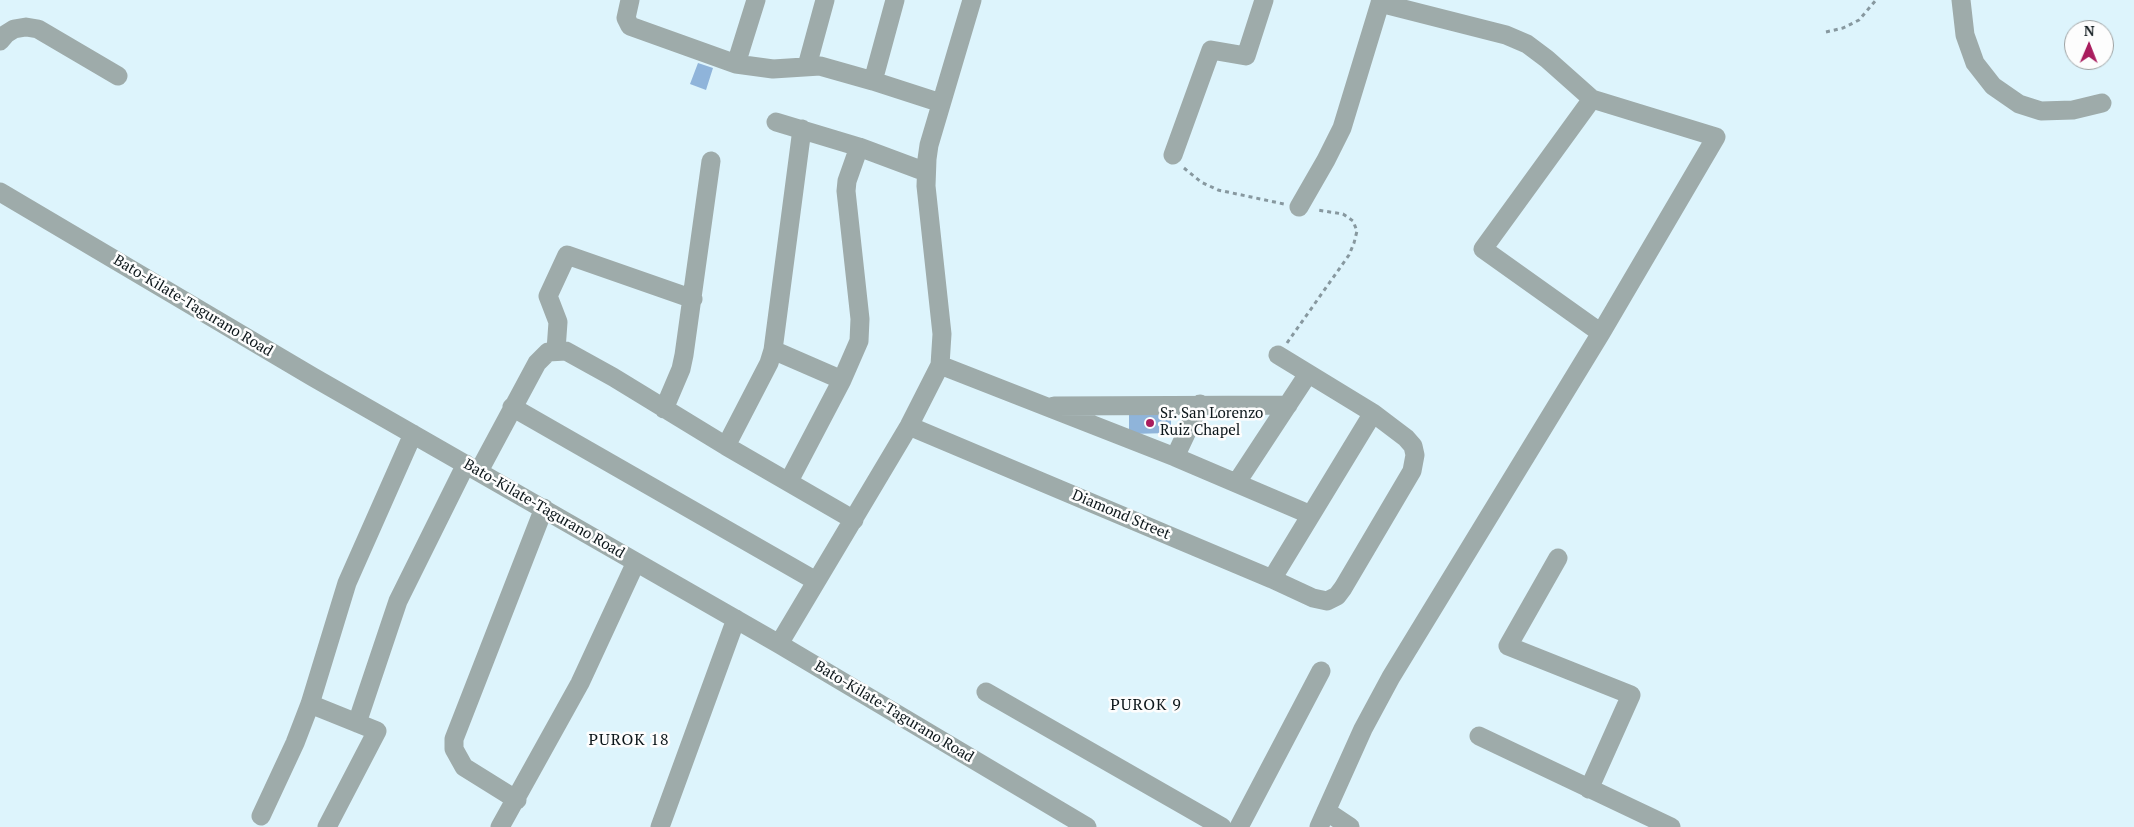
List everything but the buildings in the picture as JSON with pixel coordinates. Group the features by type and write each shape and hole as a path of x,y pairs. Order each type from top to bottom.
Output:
{"street":[{"path":"630,0 626,18 630,26 736,64 773,69 820,66 873,80 941,103"},
{"path":"736,64 756,0"},
{"path":"806,66 825,0"},
{"path":"873,80 895,0"},
{"path":"779,644 909,426 940,365 942,334 926,172 929,145 972,0"},
{"path":"1173,155 1211,50 1246,56 1264,0"},
{"path":"1961,0 1965,35 1975,63 1993,86 2020,104 2041,111 2072,110 2102,103"},
{"path":"1298,206 1326,160 1342,128 1381,2 1506,35 1527,44 1592,99 1716,137 1601,333 1391,677 1363,729 1322,819 1350,827"},
{"path":"0,41 14,29 26,27 38,29 118,76"},
{"path":"1592,99 1483,249 1601,333"},
{"path":"776,122 859,146 926,172"},
{"path":"726,446 769,362 773,350 802,129"},
{"path":"790,481 842,380 859,341 860,330 846,191 847,181 859,146"},
{"path":"664,409 681,369 694,299 711,161"},
{"name":"Bato-Kilate-Tagurano Road","path":"0,192 413,434 779,644 1061,821 1087,827"},
{"path":"556,350 558,322 548,296 566,255 694,299"},
{"path":"357,723 398,602 472,467 512,407 536,363 548,352 556,350 566,351 577,356 726,446 790,481 854,520"},
{"path":"773,350 842,380"},
{"path":"1272,578 1372,413 1278,355"},
{"path":"940,365 1237,482 1311,515"},
{"path":"1237,482 1308,374"},
{"path":"1175,457 1200,404"},
{"path":"1043,406 1288,405"},
{"path":"512,407 816,581"},
{"name":"Diamond Street","path":"909,426 1272,578 1320,600 1332,598 1343,588 1412,471 1414,462 1413,446 1406,438 1372,413"},
{"path":"261,816 295,743 310,704 348,583 413,434"},
{"path":"517,800 464,767 454,749 454,739 544,508"},
{"path":"1558,558 1508,646 1630,695 1588,789"},
{"path":"500,827 517,800 580,683 636,562"},
{"path":"660,827 736,619"},
{"path":"1239,827 1322,671"},
{"path":"986,692 1222,827"},
{"path":"310,704 377,732 327,827"},
{"path":"1479,736 1663,826"}],"path":[{"path":"1826,32 1844,28 1859,20 1876,0"},
{"path":"1173,155 1201,182 1218,190 1343,214 1353,221 1357,231 1349,255 1278,355"}],"place":[{"name":"Sr. San Lorenzo Ruiz Chapel","path":"1150,423"}],"district":[{"name":"PUROK 9","path":"1146,705"},
{"name":"PUROK 18","path":"629,740"}]}
